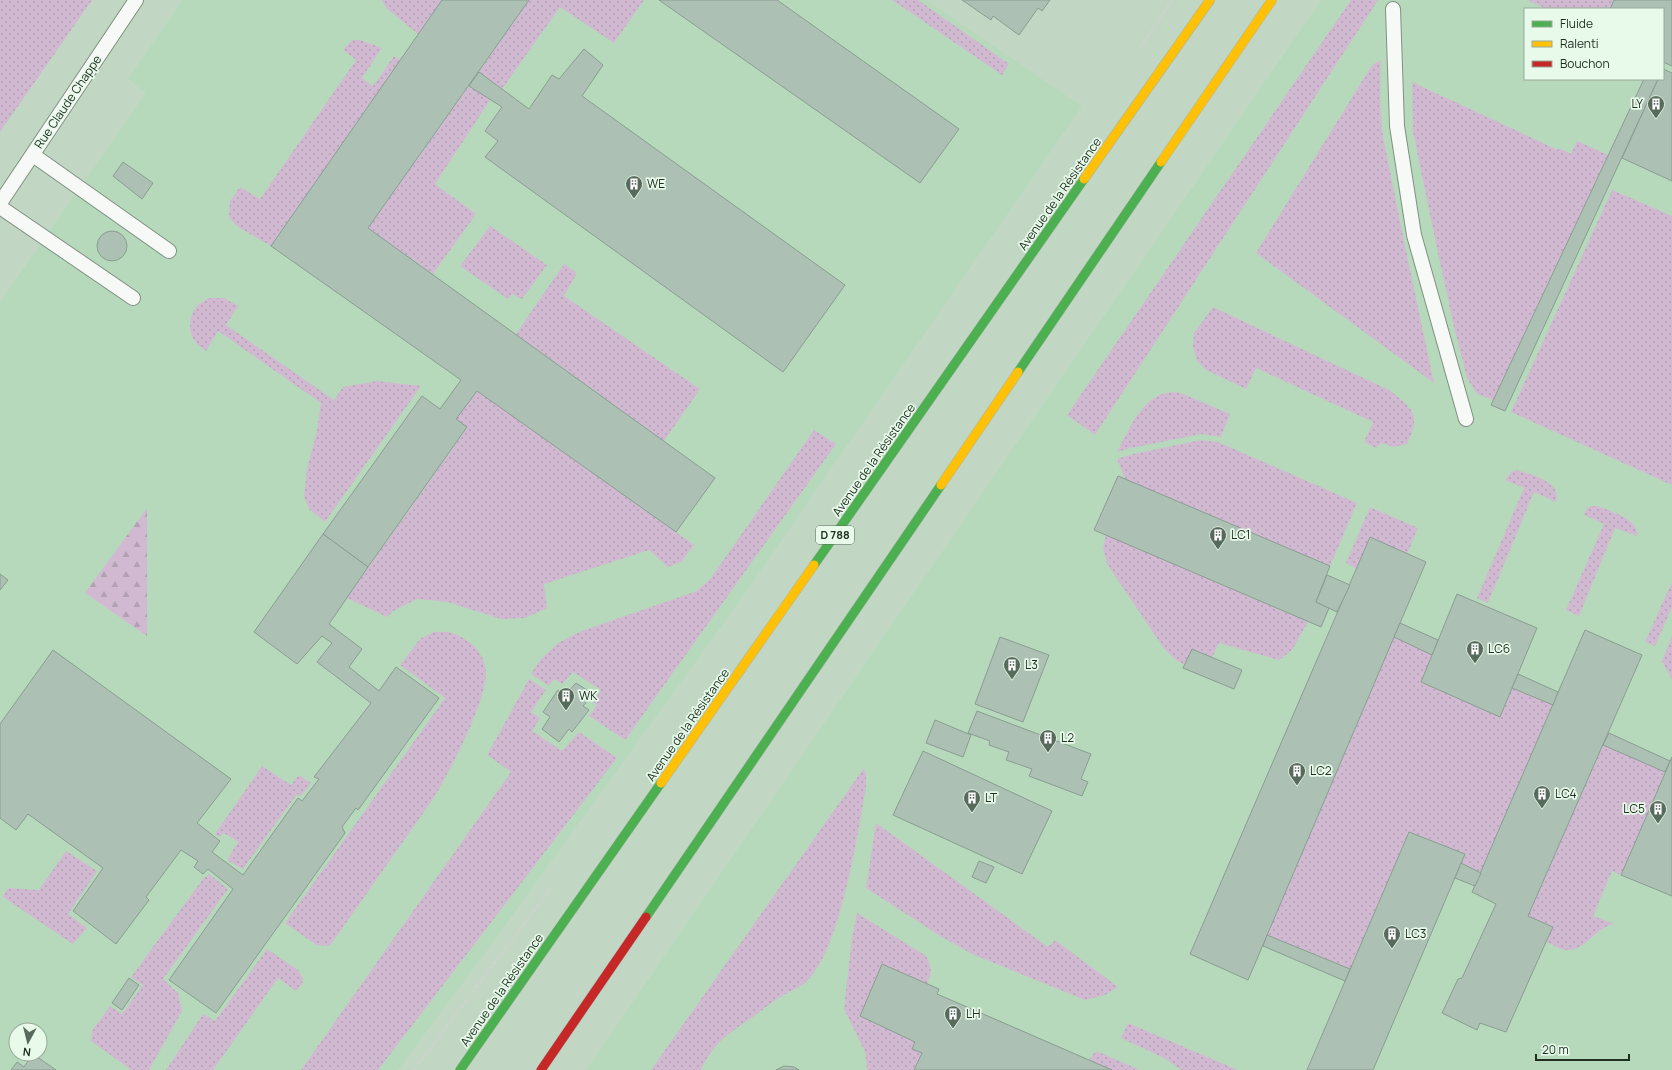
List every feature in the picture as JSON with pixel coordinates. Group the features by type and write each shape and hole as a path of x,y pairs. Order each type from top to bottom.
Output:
{"main road":[{"name":"Avenue de la Résistance","path":"460,1070 1210,0"},
{"path":"541,1070 1272,0"}],"lane":[{"name":"Rue Claude Chappe","path":"0,203 136,0"},
{"path":"1393,8 1397,126 1414,235 1466,419"},
{"path":"33,155 169,251"},
{"path":"0,208 133,298"}],"shaded area":[{"path":"183,0 926,0 1082,106 741,599 488,949 398,1070 0,1070 0,302 146,93 128,79"},
{"path":"1321,0 1672,0 1672,1070 586,1070"}],"green space":[{"path":"0,0 92,0 0,132"},
{"path":"382,0 442,0 418,34 386,8"},
{"path":"529,0 644,0 614,43 560,7 502,89 479,72"},
{"path":"892,0 918,0 1009,64 1002,75"},
{"path":"1351,0 1378,0 1095,435 1067,415"},
{"path":"1527,0 1614,0 1610,8 1545,8"},
{"path":"352,40 360,40 382,48 362,78 373,86 394,56 400,60 271,246 238,227 229,218 230,201 240,187 260,199 356,60 343,50"},
{"path":"1381,60 1380,98 1382,131 1434,383 1256,253 1372,65"},
{"path":"1412,82 1558,150 1559,148 1571,154 1577,141 1608,155 1493,400 1477,394 1467,378 1454,327 1413,132"},
{"path":"469,86 490,100 435,184 476,214 433,274 368,228"},
{"path":"1612,190 1672,216 1672,485 1511,412"},
{"path":"490,226 547,265 522,299 512,294 508,299 460,266"},
{"path":"564,264 577,273 564,296 700,389 664,441 516,334"},
{"path":"209,298 224,298 238,306 226,325 334,400 343,387 377,381 421,386 325,522 309,509 304,497 307,468 317,431 321,403 218,331 206,351 198,345 191,332 191,317 195,308"},
{"path":"1213,307 1389,390 1409,407 1414,418 1414,425 1407,444 1394,447 1381,443 1376,448 1364,442 1373,422 1256,368 1246,389 1206,370 1197,361 1193,347 1194,333"},
{"path":"477,391 694,545 681,562 668,567 649,550 544,584 547,608 525,618 501,619 448,602 417,599 393,611 387,617 347,598 467,428 456,419"},
{"path":"1172,392 1181,393 1230,414 1221,437 1201,434 1117,452 1129,428 1146,404 1161,394"},
{"path":"814,430 836,444 625,740 589,716 597,705 593,702 601,690 573,672 562,684 554,679 549,686 531,674 540,660 558,643 579,632 697,591 711,578"},
{"path":"1201,440 1218,442 1357,503 1330,566 1125,479 1117,459 1133,454"},
{"path":"1516,470 1530,474 1550,484 1555,489 1557,495 1556,502 1534,492 1488,603 1477,598 1524,488 1505,480 1511,472"},
{"path":"1598,506 1624,517 1634,525 1637,530 1637,536 1615,528 1579,616 1566,610 1604,524 1584,515 1587,508"},
{"path":"1370,507 1418,528 1407,554 1357,569 1346,563"},
{"path":"147,508 147,636 85,593"},
{"path":"1106,535 1308,622 1292,650 1279,660 1219,643 1212,658 1185,665 1176,660 1165,650 1107,564 1103,548"},
{"path":"1672,582 1672,607 1655,646 1645,642"},
{"path":"434,632 450,632 459,636 470,643 480,653 486,672 481,700 458,753 435,796 332,943 328,946 316,945 285,923 445,698 400,665 420,639"},
{"path":"1672,636 1672,680 1662,661"},
{"path":"1394,637 1432,655 1421,682 1500,717 1512,688 1553,705 1481,873 1461,863 1464,854 1409,832 1350,969 1267,935"},
{"path":"529,679 546,690 531,712 540,718 532,731 562,751 579,732 617,758 378,1070 301,1070 511,772 487,755"},
{"path":"1603,745 1665,772 1621,875 1612,871 1593,916 1614,924 1601,930 1580,947 1565,950 1546,942 1553,927 1528,916"},
{"path":"262,766 291,785 299,775 311,783 301,796 297,794 243,869 227,860 238,842 224,833 220,837 215,834"},
{"path":"864,768 866,774 866,787 846,890 829,945 818,967 806,982 777,999 722,1039 711,1053 701,1070 651,1070"},
{"path":"876,823 1048,947 1055,940 1118,987 1105,995 1085,1000 972,954 940,936 866,888"},
{"path":"66,851 97,871 68,914 87,928 73,944 3,897 8,888 39,890"},
{"path":"209,874 228,889 163,979 178,993 182,1011 149,1070 131,1070 91,1041 92,1031 110,1006 122,1014 143,985 131,977 203,879"},
{"path":"857,913 926,956 929,963 930,976 927,984 882,964 860,1016 915,1042 912,1049 922,1053 914,1070 867,1070 865,1052 844,1009 852,937"},
{"path":"267,949 298,970 303,978 302,984 296,991 278,978 213,1070 166,1070 203,1014 215,1021"},
{"path":"1128,1023 1238,1070 1181,1070 1164,1058 1121,1038"},
{"path":"1096,1051 1140,1070 1112,1070 1089,1060"}],"building":[{"path":"442,0 529,0 368,228 715,478 676,532 477,391 456,419 467,427 368,567 323,534 422,396 440,409 461,380 271,246"},
{"path":"659,0 777,0 959,129 920,183"},
{"path":"962,0 1050,0 1042,11 1038,8 1019,35 993,16 991,20"},
{"path":"1614,0 1672,0 1672,66 1664,62 1664,8 1610,8"},
{"name":"WE","path":"584,49 603,65 582,96 845,285 783,372 485,157 498,141 485,131 502,107 469,86 479,72 529,109 552,75 559,79"},
{"name":"LY","path":"1664,69 1672,73 1672,181 1622,158 1658,80 1664,80"},
{"path":"1644,80 1658,80 1505,411 1491,405"},
{"path":"123,162 153,183 142,199 113,176"},
{"path":"112,231 118,232 126,240 126,252 118,260 112,261 106,260 98,252 97,246 98,240 106,232"},
{"name":"LC1","path":"1118,476 1330,566 1316,602 1329,608 1321,627 1094,530"},
{"path":"323,534 368,567 329,624 362,649 349,667 379,691 396,667 439,698 358,810 356,808 342,827 345,833 216,1013 169,980 233,889 208,869 203,874 194,867 198,861 181,850 146,897 149,900 116,944 73,911 103,868 28,814 16,830 0,818 0,724 53,650 231,779 197,823 220,841 212,852 243,875 298,798 302,801 319,779 314,777 371,703 317,662 332,643 322,636 297,664 254,632"},
{"name":"LC2","path":"1370,537 1426,562 1248,980 1190,954"},
{"path":"0,574 8,580 0,590"},
{"path":"1327,575 1350,585 1337,612 1316,602"},
{"name":"LC6","path":"1457,594 1537,628 1500,717 1421,682"},
{"path":"1400,623 1438,640 1432,655 1394,637"},
{"name":"LC4","path":"1585,630 1642,655 1528,916 1553,927 1506,1032 1480,1023 1477,1030 1442,1013 1458,979 1462,978 1496,904 1472,892"},
{"name":"L3","path":"1000,637 1049,655 1023,722 975,704"},
{"path":"1192,649 1242,670 1234,689 1183,668"},
{"path":"1518,674 1558,692 1553,705 1512,688"},
{"name":"WK","path":"576,683 593,694 583,706 589,710 572,732 569,729 559,742 542,729 550,717 543,712 558,690 566,694"},
{"name":"L2","path":"977,711 1091,754 1081,779 1088,782 1082,796 1029,776 1032,769 1006,760 1009,752 989,745 990,741 968,733"},
{"path":"935,720 971,735 963,757 926,743"},
{"path":"1609,733 1670,761 1665,772 1603,745"},
{"name":"LT","path":"923,751 1052,811 1022,874 893,815"},
{"name":"LC5","path":"1672,757 1672,896 1621,875"},
{"name":"LC3","path":"1409,832 1465,854 1373,1070 1307,1070"},
{"path":"979,861 994,867 986,883 972,877"},
{"path":"1461,863 1481,873 1475,886 1455,878"},
{"path":"1267,935 1350,969 1345,981 1263,946"},
{"name":"LH","path":"882,964 939,989 937,994 1112,1070 914,1070 922,1053 912,1049 915,1042 860,1016"},
{"path":"129,978 139,985 122,1010 112,1003"},
{"path":"17,1062 24,1067 27,1062 44,1062 56,1070 11,1070"},
{"path":"784,1066 794,1067 799,1070 776,1070"}],"traffic: fast":[{"path":"1018,372 1161,162"},
{"path":"814,565 1084,179"},
{"path":"646,917 941,485"},
{"path":"460,1070 661,783"}],"traffic: slow":[{"path":"1084,179 1210,0"},
{"path":"1161,162 1272,0"},
{"path":"941,485 1018,372"},
{"path":"661,783 814,565"}],"traffic: jam":[{"path":"541,1070 646,917"}],"place":[{"name":"LY","path":"1656,119"},
{"name":"WE","path":"634,199"},
{"name":"LC1","path":"1218,550"},
{"name":"LC6","path":"1475,664"},
{"name":"L3","path":"1012,680"},
{"name":"WK","path":"566,711"},
{"name":"L2","path":"1048,753"},
{"name":"LC2","path":"1297,786"},
{"name":"LC4","path":"1542,809"},
{"name":"LT","path":"972,813"},
{"name":"LC5","path":"1658,824"},
{"name":"LC3","path":"1392,949"},
{"name":"LH","path":"953,1029"}]}
